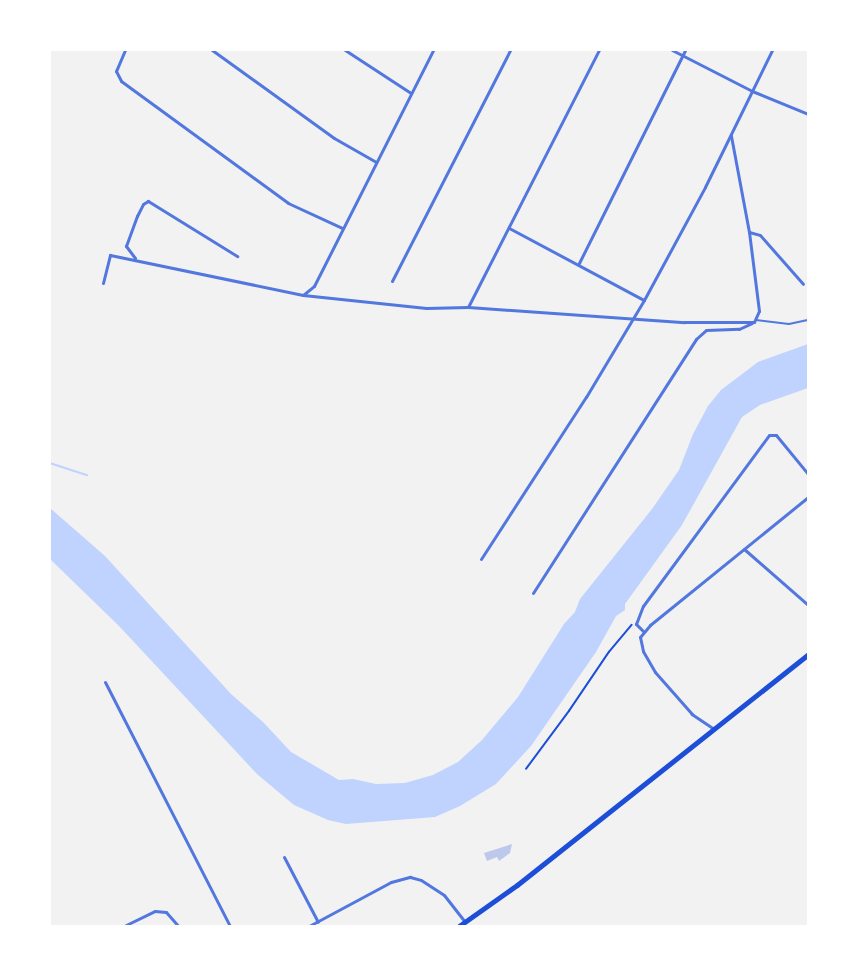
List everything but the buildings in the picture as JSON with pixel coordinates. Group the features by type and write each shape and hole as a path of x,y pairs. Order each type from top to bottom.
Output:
{"highway":[{"path":"459,927 808,654"}],"street":[{"path":"125,50 117,64 118,77 288,203 342,228"},
{"path":"212,50 334,138 376,162"},
{"path":"345,50 411,93"},
{"path":"303,295 314,286 434,50"},
{"path":"392,281 510,50"},
{"path":"468,307 599,50"},
{"path":"672,50 752,91 808,114"},
{"path":"579,263 685,50"},
{"path":"481,559 586,397 644,300 730,136 772,50"},
{"path":"533,593 696,339 706,330 739,329 755,321 759,311 749,232 730,136"},
{"path":"136,260 126,246 137,216 143,204 148,201 237,256"},
{"path":"509,228 579,263 644,300"},
{"path":"749,232 760,234 803,285"},
{"path":"102,283 110,255 303,295 426,308 468,307 684,322 755,321 789,324 808,320"},
{"path":"643,631 636,624 643,606 769,435 776,435 808,474"},
{"path":"714,729 692,714 655,672 643,651 640,637 643,631 808,497"},
{"path":"744,549 808,605"},
{"path":"105,682 230,927"},
{"path":"284,857 318,922"},
{"path":"309,927 391,882 410,877 421,880 444,895 465,922"},
{"path":"124,927 155,911 166,912 178,927"}],"path":[{"path":"526,769 609,652 628,633 637,616"}],"water":[{"path":"808,344 808,388 760,405 742,417 682,525 625,604 625,610 616,616 596,652 531,746 496,784 460,806 435,817 346,824 328,820 294,805 257,774 119,626 50,559 50,508 105,556 231,694 263,722 291,752 339,780 353,779 376,784 405,783 433,775 458,762 482,740 518,697 564,624 575,612 580,599 652,509 679,470 693,434 708,406 721,390 758,362"}],"waterway":[{"path":"50,463 87,475"}]}
